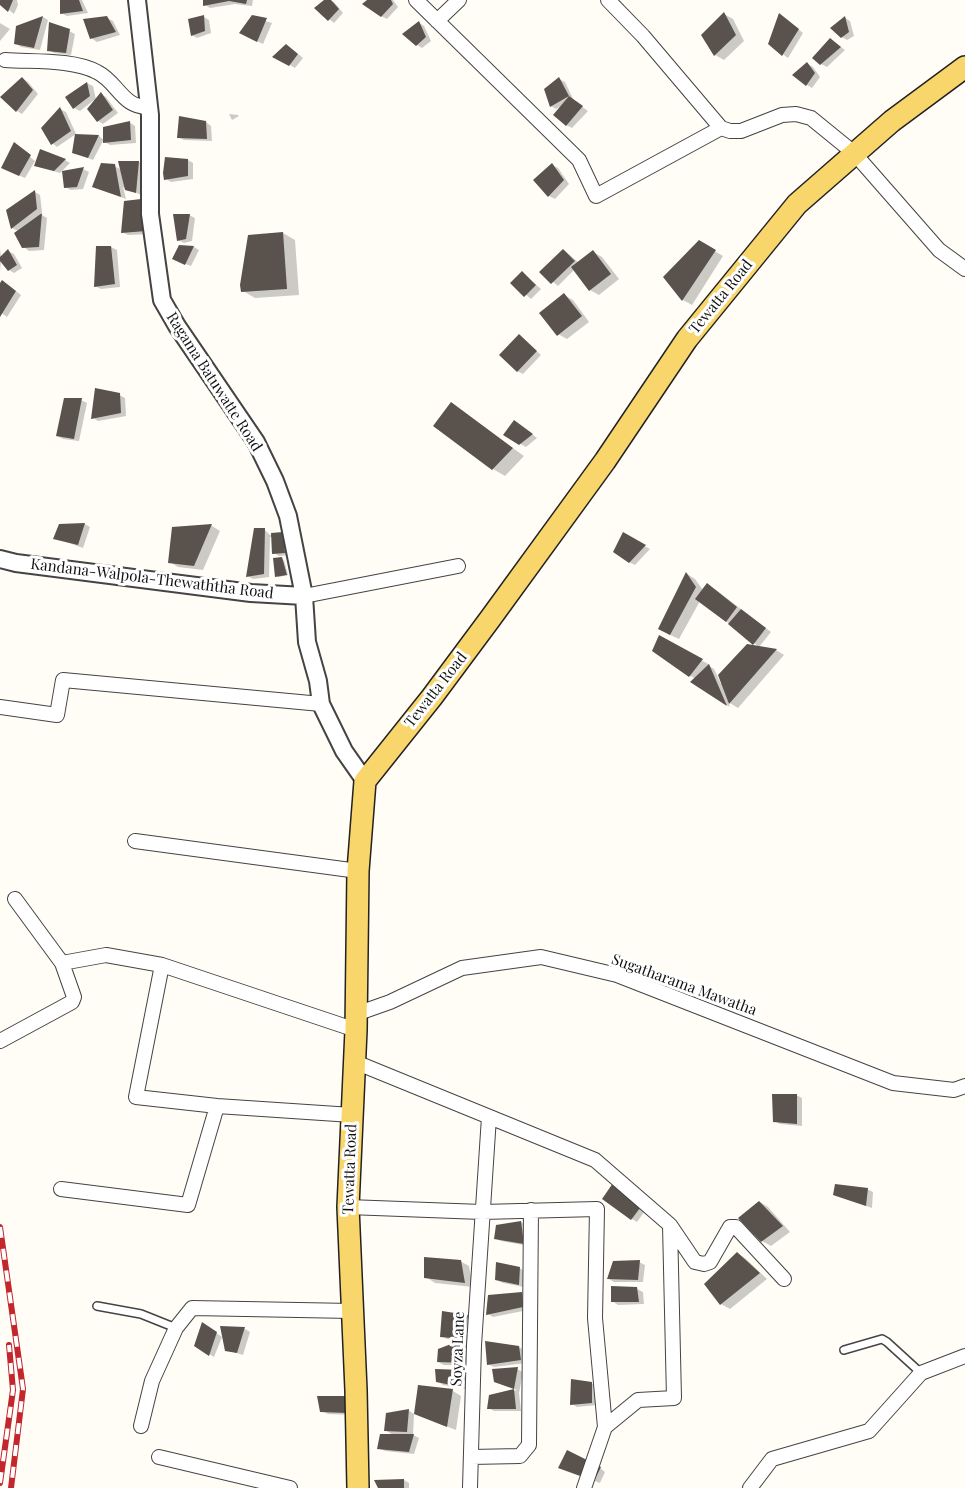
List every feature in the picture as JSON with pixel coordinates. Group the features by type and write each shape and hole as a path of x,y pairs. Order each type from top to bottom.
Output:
{"main road":[{"name":"Tewatta Road","path":"358,1488 348,1207 355,1062 358,871 365,781 432,698 490,619 605,461 687,339 797,204 892,121 965,68"}],"street":[{"name":"Ragama Batuwatte Road","path":"137,0 149,107 150,214 162,300 177,326 256,442 275,481 288,516 304,596 307,642 318,681 321,704 344,751 365,781"},
{"path":"416,0 579,160 596,195 721,128"},
{"path":"437,21 459,0"},
{"path":"608,0 643,36 721,128 730,132 741,131 782,115 796,114 811,118 854,153 939,250 965,269"},
{"path":"5,60 80,65 100,73 125,99 138,107 149,107"},
{"name":"Kandana-Walpola-Thewaththa Road","path":"0,559 16,563 251,592 304,596"},
{"path":"304,596 458,566"},
{"path":"0,707 57,715 63,680 321,704"},
{"path":"135,841 358,871"},
{"path":"0,1041 72,1002 74,997 62,963 15,899"},
{"path":"62,963 106,955 162,966 356,1022"},
{"name":"Sugatharama Mawatha","path":"356,1022 390,1002 462,968 541,957 617,975 893,1083 954,1090 965,1086"},
{"path":"162,966 136,1097 217,1106 352,1115"},
{"path":"355,1062 596,1160 670,1225 694,1262 704,1264 710,1262 730,1227 736,1227 784,1279"},
{"path":"61,1189 188,1205 217,1106"},
{"name":"Soyza Lane","path":"470,1488 474,1345 489,1117"},
{"path":"348,1207 482,1212 597,1209 595,1318 605,1427 584,1488"},
{"path":"471,1457 520,1456 529,1445 531,1210"},
{"path":"605,1427 638,1400 674,1398 670,1225"},
{"path":"141,1426 152,1381 176,1328 192,1308 352,1311"},
{"path":"750,1488 772,1459 869,1431 921,1373 965,1356"},
{"path":"159,1457 290,1488"}],"lane":[{"path":"97,1306 141,1314 176,1328"},
{"path":"844,1350 882,1340 921,1373"}],"building":[{"path":"0,0 13,0 8,12 0,5"},
{"path":"60,0 79,0 83,11 60,14"},
{"path":"203,0 247,0 246,4 229,1 203,6"},
{"path":"324,0 331,0 339,9 328,21 314,8"},
{"path":"367,0 391,0 393,4 381,17 362,4"},
{"path":"724,12 736,35 714,56 701,35"},
{"path":"779,13 799,29 782,56 768,44"},
{"path":"204,15 205,31 191,36 188,19"},
{"path":"252,15 267,18 257,42 239,33"},
{"path":"43,16 34,48 14,44 16,26"},
{"path":"107,16 116,32 90,39 83,19"},
{"path":"845,16 849,32 841,38 830,28"},
{"path":"419,21 426,37 416,46 402,34"},
{"path":"49,22 70,29 66,53 47,51"},
{"path":"830,38 841,47 820,65 812,58"},
{"path":"286,44 298,54 289,66 272,57"},
{"path":"807,62 815,73 806,86 792,75"},
{"path":"22,77 33,90 16,112 0,97"},
{"path":"559,77 569,96 550,107 544,89"},
{"path":"87,82 90,96 73,109 65,97"},
{"path":"101,92 113,110 97,122 87,109"},
{"path":"569,96 583,106 566,126 553,115"},
{"path":"60,107 71,131 51,145 41,128"},
{"path":"179,116 206,121 207,139 177,138"},
{"path":"130,121 131,140 103,143 103,127"},
{"path":"75,134 99,135 88,158 72,153"},
{"path":"14,142 31,155 19,176 1,168"},
{"path":"40,149 66,159 54,171 34,166"},
{"path":"165,157 188,159 188,176 164,180"},
{"path":"118,161 139,161 136,193 125,190"},
{"path":"101,163 115,164 121,197 92,187"},
{"path":"552,163 564,180 548,197 533,180"},
{"path":"84,167 77,187 64,188 62,171"},
{"path":"35,190 37,209 11,229 6,210"},
{"path":"141,199 146,231 121,233 124,201"},
{"path":"42,213 39,247 22,248 14,233"},
{"path":"173,214 190,214 186,239 177,241"},
{"path":"283,232 287,289 241,292 240,285 248,235"},
{"path":"699,240 716,250 682,301 663,277"},
{"path":"179,245 194,246 185,265 172,259"},
{"path":"96,246 111,246 115,284 94,287"},
{"path":"8,249 17,265 8,271 0,261 0,257"},
{"path":"563,249 575,261 551,284 539,272"},
{"path":"593,250 611,274 589,291 571,267"},
{"path":"522,271 536,285 524,297 510,283"},
{"path":"2,280 16,291 0,317 0,283"},
{"path":"564,293 582,316 557,336 539,313"},
{"path":"519,334 537,351 517,372 499,355"},
{"path":"95,388 120,393 121,413 91,419"},
{"path":"64,398 82,398 74,439 56,436"},
{"path":"451,402 513,448 492,470 433,426"},
{"path":"514,420 533,434 519,445 503,435"},
{"path":"85,523 78,545 53,539 59,524"},
{"path":"212,524 194,566 168,563 172,527"},
{"path":"254,528 265,528 264,574 246,577"},
{"path":"283,532 285,553 272,554 271,533"},
{"path":"623,532 646,545 629,563 613,552"},
{"path":"282,557 287,575 275,577 273,558"},
{"path":"686,572 696,587 670,635 658,629"},
{"path":"707,583 737,607 726,622 695,599"},
{"path":"741,609 766,628 753,645 728,624"},
{"path":"659,635 703,659 689,677 652,651"},
{"path":"747,644 777,649 729,704 718,675"},
{"path":"709,664 727,706 690,682"},
{"path":"772,1094 797,1094 797,1124 773,1122"},
{"path":"613,1183 643,1204 631,1220 602,1199"},
{"path":"835,1184 868,1188 866,1206 833,1195"},
{"path":"759,1201 783,1226 761,1242 738,1218"},
{"path":"521,1221 524,1244 494,1239 496,1225"},
{"path":"737,1252 760,1273 720,1305 704,1284"},
{"path":"424,1257 461,1260 465,1283 424,1278"},
{"path":"640,1260 638,1280 607,1279 613,1261"},
{"path":"496,1262 520,1267 519,1285 495,1280"},
{"path":"611,1286 637,1287 639,1302 611,1302"},
{"path":"522,1292 523,1307 486,1315 488,1295"},
{"path":"442,1311 468,1315 464,1339 440,1337"},
{"path":"202,1322 217,1332 209,1356 194,1346"},
{"path":"220,1326 245,1327 237,1353 225,1351"},
{"path":"464,1339 467,1363 437,1362 438,1349"},
{"path":"485,1341 519,1346 521,1360 487,1365"},
{"path":"518,1367 514,1389 494,1382 492,1369"},
{"path":"435,1369 464,1370 462,1387 436,1382"},
{"path":"571,1379 592,1382 592,1403 570,1405"},
{"path":"418,1385 453,1389 447,1427 414,1414"},
{"path":"514,1389 516,1409 487,1409 489,1395"},
{"path":"317,1396 350,1396 348,1413 320,1412"},
{"path":"409,1409 407,1432 384,1431 386,1413"},
{"path":"380,1434 414,1434 409,1452 377,1449"},
{"path":"567,1450 601,1467 594,1481 558,1468"},
{"path":"404,1479 404,1488 378,1488 374,1480"}],"railway":[{"path":"0,1227 23,1389 11,1488"},
{"path":"0,1483 13,1390 9,1345"}]}
